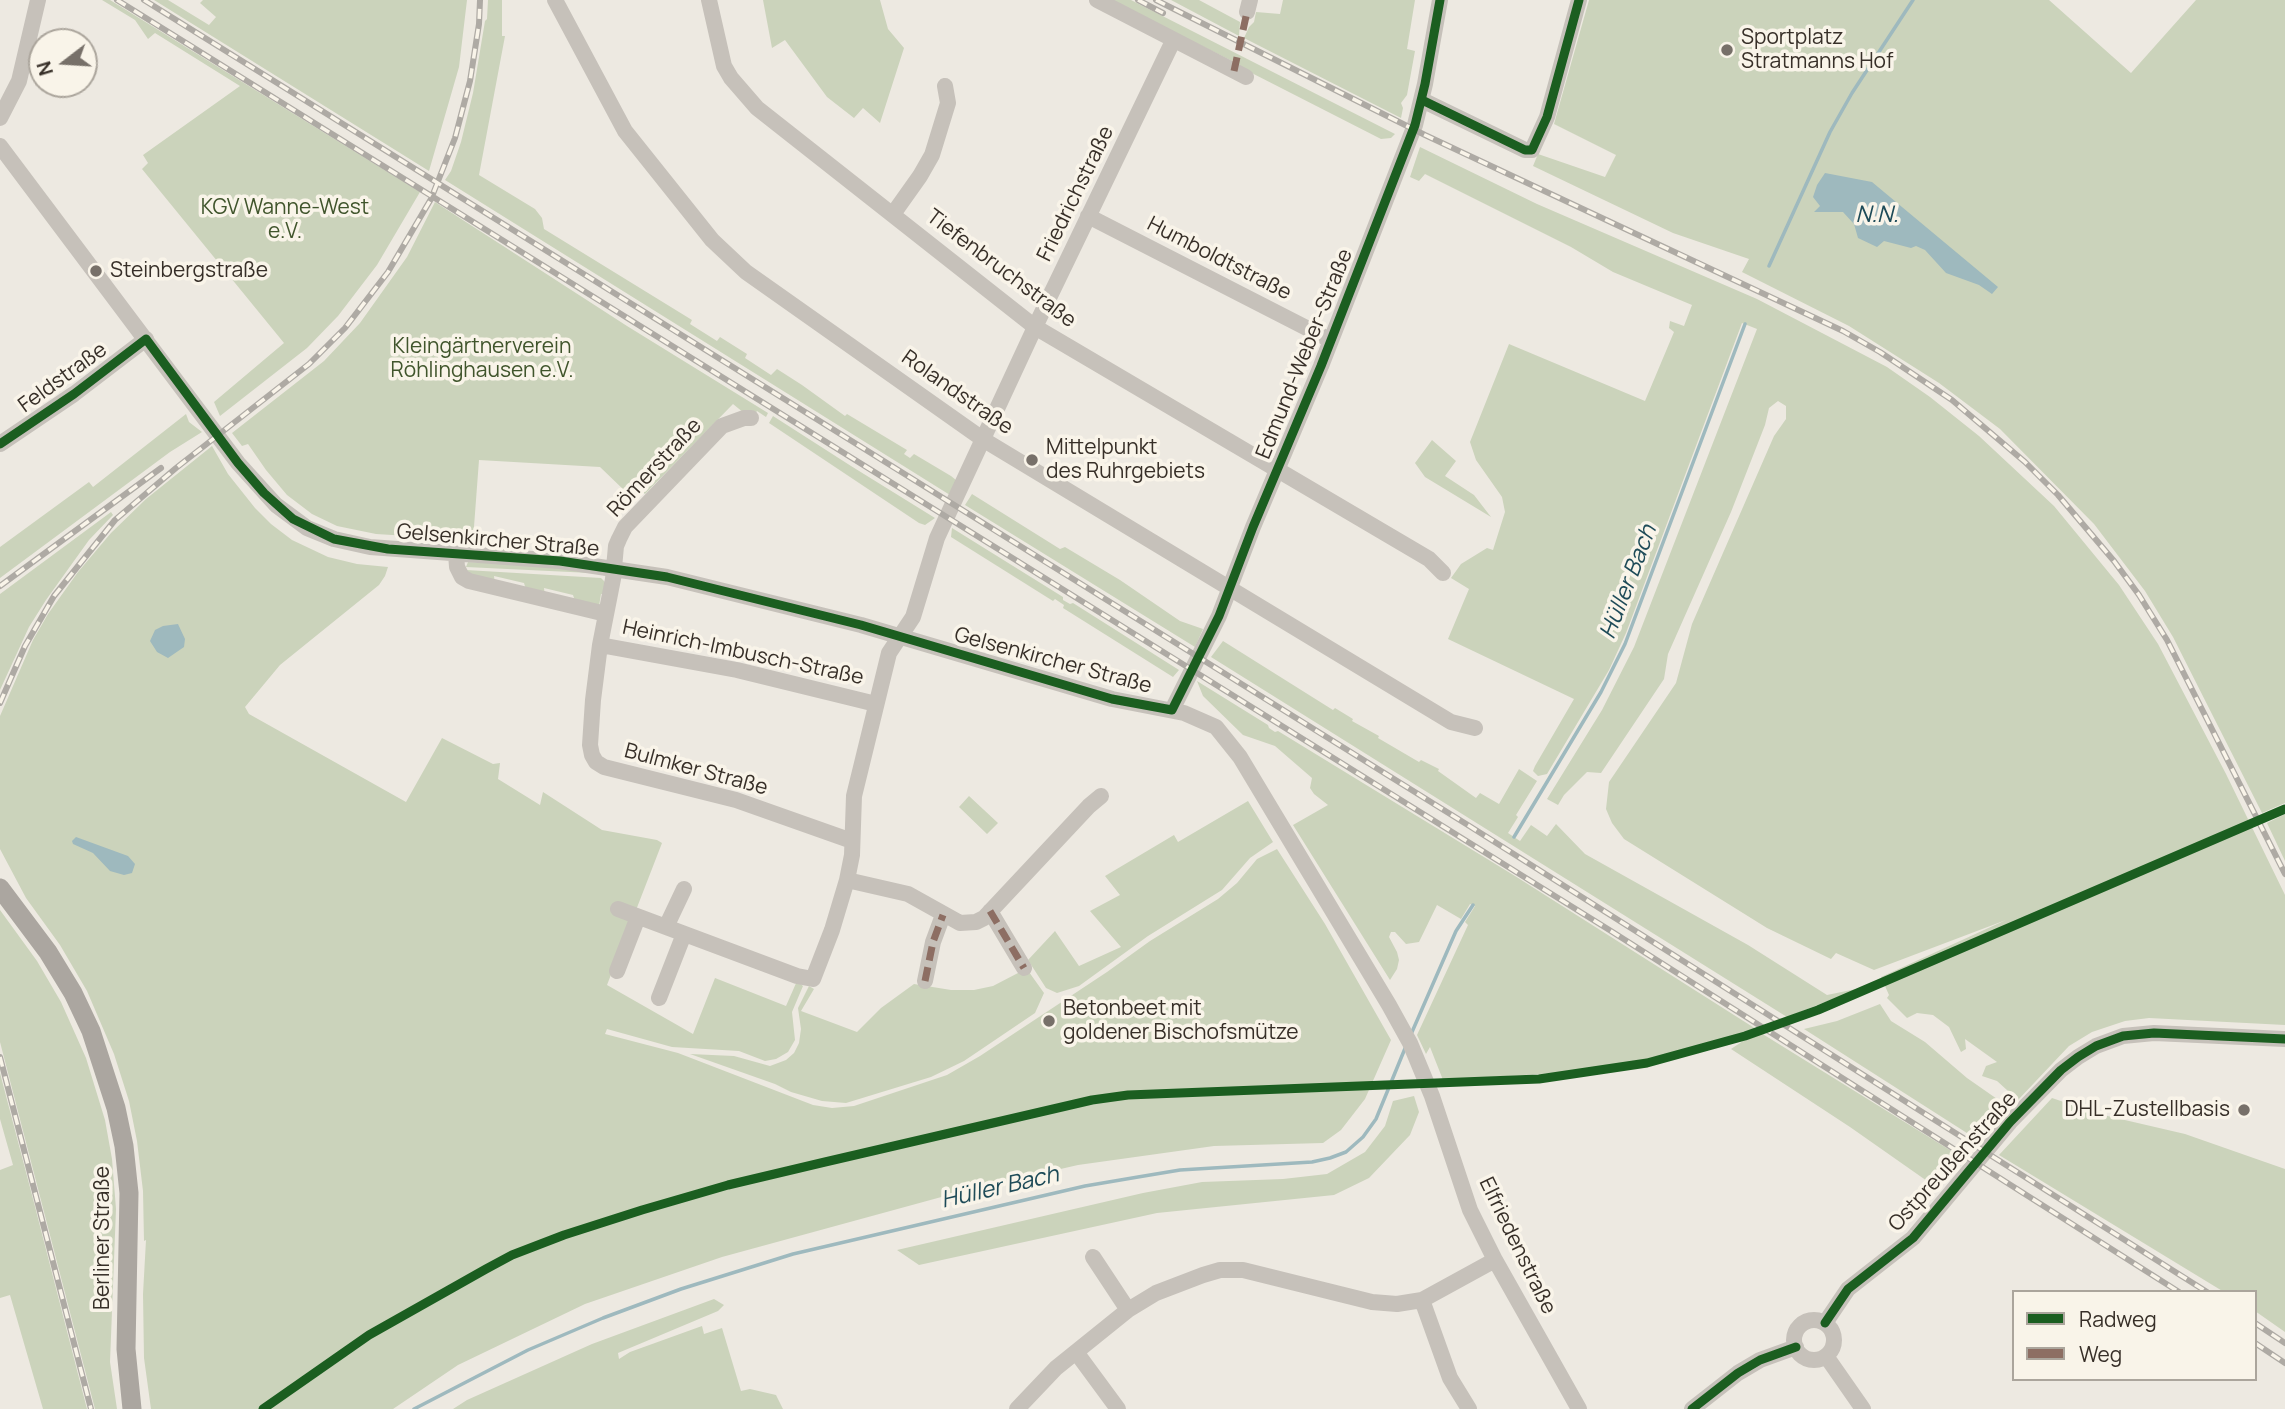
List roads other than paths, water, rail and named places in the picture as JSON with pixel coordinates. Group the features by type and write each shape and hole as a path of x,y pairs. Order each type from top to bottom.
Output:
{"main road":[{"name":"Berliner Straße","path":"0,888 48,952 73,993 91,1031 116,1108 124,1146 129,1193 126,1349 132,1409"}],"street":[{"path":"0,118 19,81 38,0"},
{"name":"Rolandstraße","path":"555,0 625,131 726,254 746,272 984,440 1451,722 1475,729"},
{"name":"Tiefenbruchstraße","path":"709,0 724,66 757,108 1035,327 1429,559 1443,573"},
{"path":"1097,0 1246,77"},
{"name":"Edmund-Weber-Straße","path":"1172,710 1206,644 1230,589 1415,125 1440,0"},
{"path":"1422,100 1525,150 1532,150 1547,117 1579,0"},
{"name":"Friedrichstraße","path":"899,635 912,617 937,538 1173,41"},
{"path":"893,214 932,155 948,103 945,86"},
{"name":"Gelsenkircher Straße","path":"0,146 251,479 293,519 320,534 357,545 561,561 667,577 899,635 1112,699 1172,710 1216,727 1232,744 1396,1018 1432,1096"},
{"name":"Humboldtstraße","path":"1088,216 1330,340"},
{"name":"Feldstraße","path":"0,444 42,417 146,339"},
{"name":"Römerstraße","path":"614,568 616,546 625,527 722,426 751,418"},
{"name":"Gelsenkircher Straße","path":"456,554 457,567 469,581 606,614"},
{"name":"Bulmker Straße","path":"614,568 600,645 590,745 596,762 629,775 736,800 852,841"},
{"name":"Heinrich-Imbusch-Straße","path":"618,909 797,976 813,979 847,880 852,855 854,796 889,653 899,635"},
{"name":"Heinrich-Imbusch-Straße","path":"600,645 737,670 877,704"},
{"path":"847,880 908,894 943,915 969,924 984,918 1101,796"},
{"path":"666,927 684,889"},
{"path":"990,911 1024,968"},
{"path":"925,981 933,942 943,915"},
{"path":"617,971 638,917"},
{"path":"659,998 684,934"},
{"name":"Ostpreußenstraße","path":"1825,1322 1848,1289 1913,1238 2010,1122 2061,1070 2078,1057 2096,1046 2123,1036 2154,1033 2285,1039"},
{"name":"Elfriedenstraße","path":"1432,1096 1471,1210 1495,1260 1579,1409"},
{"path":"1093,1257 1128,1310"},
{"path":"1017,1409 1056,1368 1128,1310 1156,1293 1212,1272 1232,1269 1254,1272 1372,1302 1397,1304 1422,1300 1495,1260"},
{"path":"1422,1300 1447,1371 1469,1409"},
{"path":"1816,1320 1825,1322 1835,1340 1833,1347 1826,1356 1811,1360 1801,1355 1796,1347 1796,1332 1804,1323 1816,1320"},
{"path":"1692,1409 1753,1364 1796,1347"},
{"path":"1076,1352 1118,1409"},
{"path":"1826,1356 1863,1409"}],"water":[{"name":"N.N.","path":"1825,173 1872,182 1998,287 1992,294 1979,285 1946,273 1925,250 1916,246 1911,248 1884,241 1877,247 1858,238 1854,224 1843,212 1814,212 1820,206 1813,197"},
{"path":"178,624 185,639 184,647 168,658 157,652 150,641 155,630"},
{"path":"76,837 128,856 135,864 132,873 124,875 110,871 93,853 73,844 72,841"}],"waterway":[{"name":"Hüller Bach","path":"1769,266 1830,132 1852,93 1913,0"},
{"name":"Hüller Bach","path":"1514,837 1601,692 1625,644 1745,324"},
{"name":"Hüller Bach","path":"1412,1032 1456,931 1473,905"},
{"name":"Hüller Bach","path":"414,1409 528,1350 603,1318 681,1289 793,1254 1085,1186 1180,1170 1312,1162 1330,1158 1346,1152 1363,1137 1376,1119 1406,1046"}],"railway":[{"path":"117,0 1611,931 2176,1290"},
{"path":"144,0 1471,827 2204,1290"},
{"path":"0,703 25,646 54,596 115,520 176,468 309,364 345,328 388,272 431,199 455,138 470,81 480,0"},
{"path":"1138,0 1163,13"},
{"path":"1156,0 1425,135 1843,331 1952,400 2025,462 2058,495 2139,595 2167,640 2285,874"},
{"path":"0,586 161,468"},
{"path":"0,1057 91,1409"},
{"path":"2257,1324 2285,1343"},
{"path":"2257,1344 2285,1363"}],"place":[{"name":"Sportplatz Stratmanns Hof","path":"1727,50"},
{"name":"Steinbergstraße","path":"96,271"},
{"name":"Mittelpunkt des Ruhrgebiets","path":"1032,460"},
{"name":"Betonbeet mit goldener Bischofsmütze","path":"1049,1021"},
{"name":"DHL-Zustellbasis","path":"2244,1110"}],"park label":[{"name":"KGV Wanne-West e.V.","path":"285,220"},
{"name":"Kleingärtnerverein Röhlinghausen e.V.","path":"482,359"}]}
